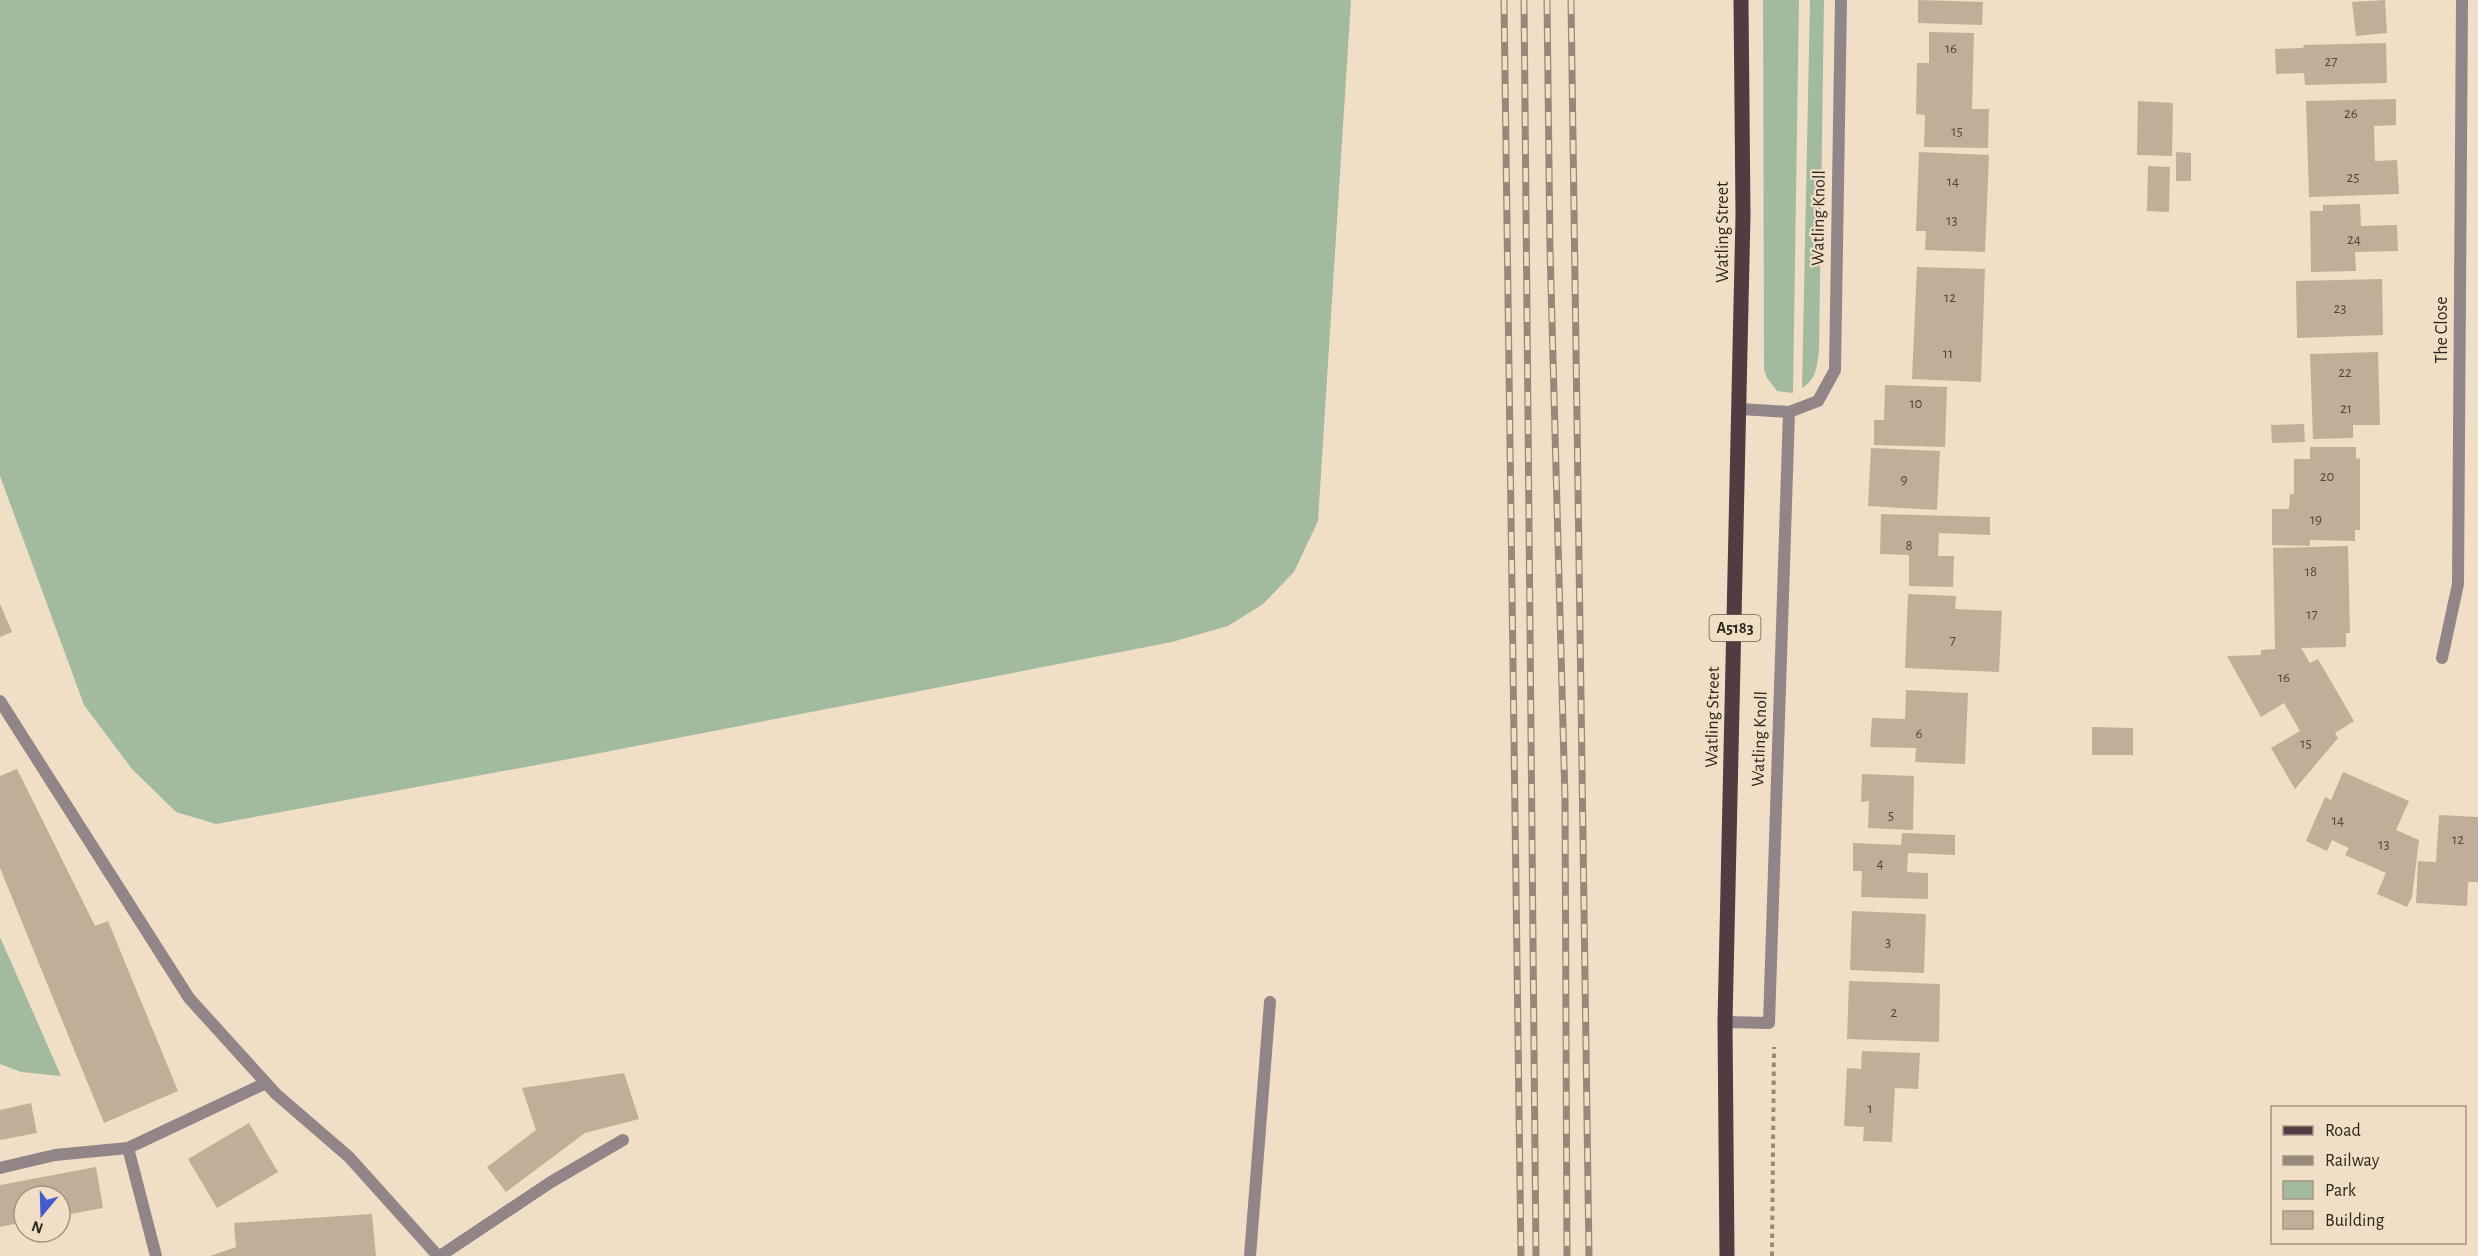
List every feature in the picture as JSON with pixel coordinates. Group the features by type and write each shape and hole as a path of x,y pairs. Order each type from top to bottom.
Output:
{"main road":[{"name":"Watling Street","path":"1727,1256 1725,1022 1741,410 1743,215 1741,0"}],"street":[{"name":"Watling Knoll","path":"1741,410 1789,412 1818,401 1835,370 1841,0"},
{"name":"The Close","path":"2442,658 2458,585 2462,0"},
{"name":"Watling Knoll","path":"1725,1022 1769,1023 1789,412"},
{"path":"0,701 189,998 266,1083 349,1157 439,1256 551,1182 623,1140"},
{"path":"1250,1256 1270,1002"},
{"path":"0,1168 55,1155 128,1148 266,1083"},
{"path":"128,1148 156,1256"}],"path":[{"path":"1772,1256 1774,1042"}],"green space":[{"path":"0,0 1351,0 1318,521 1294,572 1263,604 1228,626 1172,642 569,759 216,824 176,812 132,769 84,705 0,476"},
{"path":"1763,0 1799,0 1793,393 1777,391 1767,378 1764,369"},
{"path":"1810,0 1824,0 1819,350 1817,367 1811,381 1802,388"},
{"path":"0,937 61,1076 21,1072 0,1064"}],"building":[{"path":"1918,0 1983,2 1982,25 1918,23"},
{"path":"2385,0 2387,33 2356,36 2352,2"},
{"path":"1929,32 1974,33 1972,109 1989,109 1988,148 1924,147 1925,115 1916,114 1917,63 1929,63"},
{"path":"2386,43 2387,83 2305,85 2304,73 2276,74 2275,49 2303,48 2304,45"},
{"path":"2396,99 2396,125 2374,126 2375,161 2397,160 2399,194 2309,197 2306,101"},
{"path":"2138,101 2173,103 2172,156 2137,155"},
{"path":"1919,152 1989,155 1985,252 1925,250 1926,231 1916,231"},
{"path":"2176,152 2191,153 2191,181 2176,181"},
{"path":"2148,166 2170,167 2169,212 2147,211"},
{"path":"2360,204 2361,226 2397,225 2398,251 2355,252 2356,271 2311,272 2310,211 2323,211 2323,205"},
{"path":"1917,267 1985,269 1981,382 1912,379"},
{"path":"2382,279 2383,335 2297,338 2296,281"},
{"path":"2378,352 2380,425 2353,425 2353,438 2313,439 2310,354"},
{"path":"1885,385 1947,387 1945,447 1874,445 1874,420 1884,420"},
{"path":"2304,424 2305,442 2272,443 2271,425"},
{"path":"2310,447 2356,447 2356,459 2360,458 2360,530 2355,530 2355,541 2310,540 2310,546 2272,545 2272,509 2289,509 2290,494 2294,494 2294,459 2310,459"},
{"path":"1871,448 1940,451 1937,510 1868,506"},
{"path":"1881,514 1990,517 1990,535 1939,533 1938,556 1954,556 1953,587 1909,586 1909,555 1880,554"},
{"path":"2348,546 2350,633 2346,633 2346,647 2301,648 2310,663 2318,659 2354,721 2335,733 2338,738 2295,789 2271,748 2300,731 2284,703 2261,717 2227,656 2261,655 2261,650 2275,649 2273,548"},
{"path":"1908,594 1956,596 1955,609 2002,611 1999,672 1905,668"},
{"path":"0,604 12,632 0,637"},
{"path":"1906,690 1968,693 1965,764 1915,762 1916,748 1870,747 1872,718 1905,719"},
{"path":"2092,727 2133,728 2133,755 2092,755"},
{"path":"17,769 95,926 108,921 178,1091 104,1123 0,868 0,776"},
{"path":"2343,772 2409,801 2396,830 2419,840 2412,897 2407,907 2377,894 2386,873 2345,855 2349,848 2332,840 2327,851 2306,841 2325,797 2331,800"},
{"path":"1862,774 1914,776 1913,830 1868,828 1869,801 1861,802"},
{"path":"2439,815 2478,817 2478,882 2468,882 2467,906 2416,903 2418,861 2436,862"},
{"path":"1902,833 1955,835 1955,855 1908,853 1907,872 1928,873 1928,899 1861,897 1862,871 1853,871 1853,843 1901,845"},
{"path":"1852,911 1926,914 1924,973 1850,970"},
{"path":"1849,981 1940,984 1939,1042 1847,1039"},
{"path":"1862,1051 1920,1053 1918,1089 1895,1088 1892,1142 1863,1141 1864,1127 1844,1126 1847,1068 1861,1069"},
{"path":"624,1073 639,1119 585,1133 506,1192 487,1167 536,1130 522,1088"},
{"path":"31,1103 37,1133 0,1140 0,1110"},
{"path":"249,1123 278,1172 217,1208 188,1159"},
{"path":"96,1167 103,1208 72,1214 72,1184 12,1184 12,1224 0,1227 0,1185"},
{"path":"372,1214 376,1256 210,1256 236,1247 234,1223"}],"railway":[{"path":"1504,0 1521,1256"},
{"path":"1524,0 1536,1256"},
{"path":"1547,0 1550,248 1565,799 1567,1256"},
{"path":"1571,0 1589,1256"}]}
